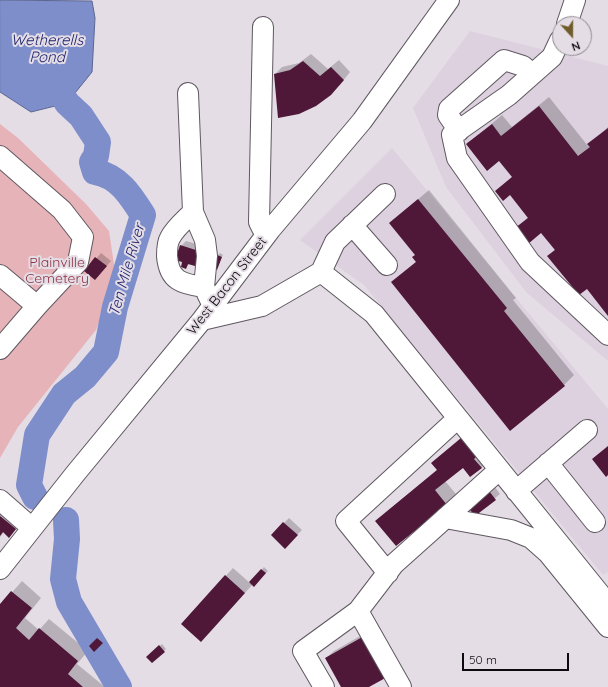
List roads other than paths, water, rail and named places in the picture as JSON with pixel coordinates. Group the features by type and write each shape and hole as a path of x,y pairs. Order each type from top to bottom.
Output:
{"street":[{"name":"West Bacon Street","path":"0,570 32,528 207,313 268,234 362,121 449,0"},
{"path":"570,16 575,0"},
{"path":"264,27 258,222 268,234"},
{"path":"552,56 509,95 452,135 457,158 530,262 608,335"},
{"path":"459,131 448,115 449,109 504,60 523,66 532,74"},
{"path":"188,93 193,212 204,240 207,256 204,287 207,313 262,306 321,272 336,242 384,194"},
{"path":"0,156 62,210 83,237 78,262 36,306 0,349"},
{"path":"193,212 169,239 167,250 168,269 177,279 188,285 204,287"},
{"path":"352,226 387,265"},
{"path":"321,272 374,314 608,604"},
{"path":"0,275 36,306"},
{"path":"388,573 346,521 458,418"},
{"path":"516,491 588,430"},
{"path":"548,463 596,522"},
{"path":"324,687 303,651 358,611 394,564 499,470"},
{"path":"0,500 32,528"},
{"path":"446,518 510,530 531,538 548,554 608,627"},
{"path":"358,611 401,687"}],"water":[{"name":"Wetherells Pond","path":"0,0 92,1 95,18 92,72 67,103 31,112 0,92"}],"waterway":[{"name":"Ten Mile River","path":"35,497 29,485 37,435 64,394 85,377 106,352 115,307 143,215 129,194 118,182 103,174 95,172 92,162 96,156 98,142 81,116 67,103 49,72"},
{"name":"Ten Mile River","path":"66,520 67,539 63,579 69,602 119,687"}],"park label":[{"name":"Plainville Cemetery","path":"57,272"}]}
